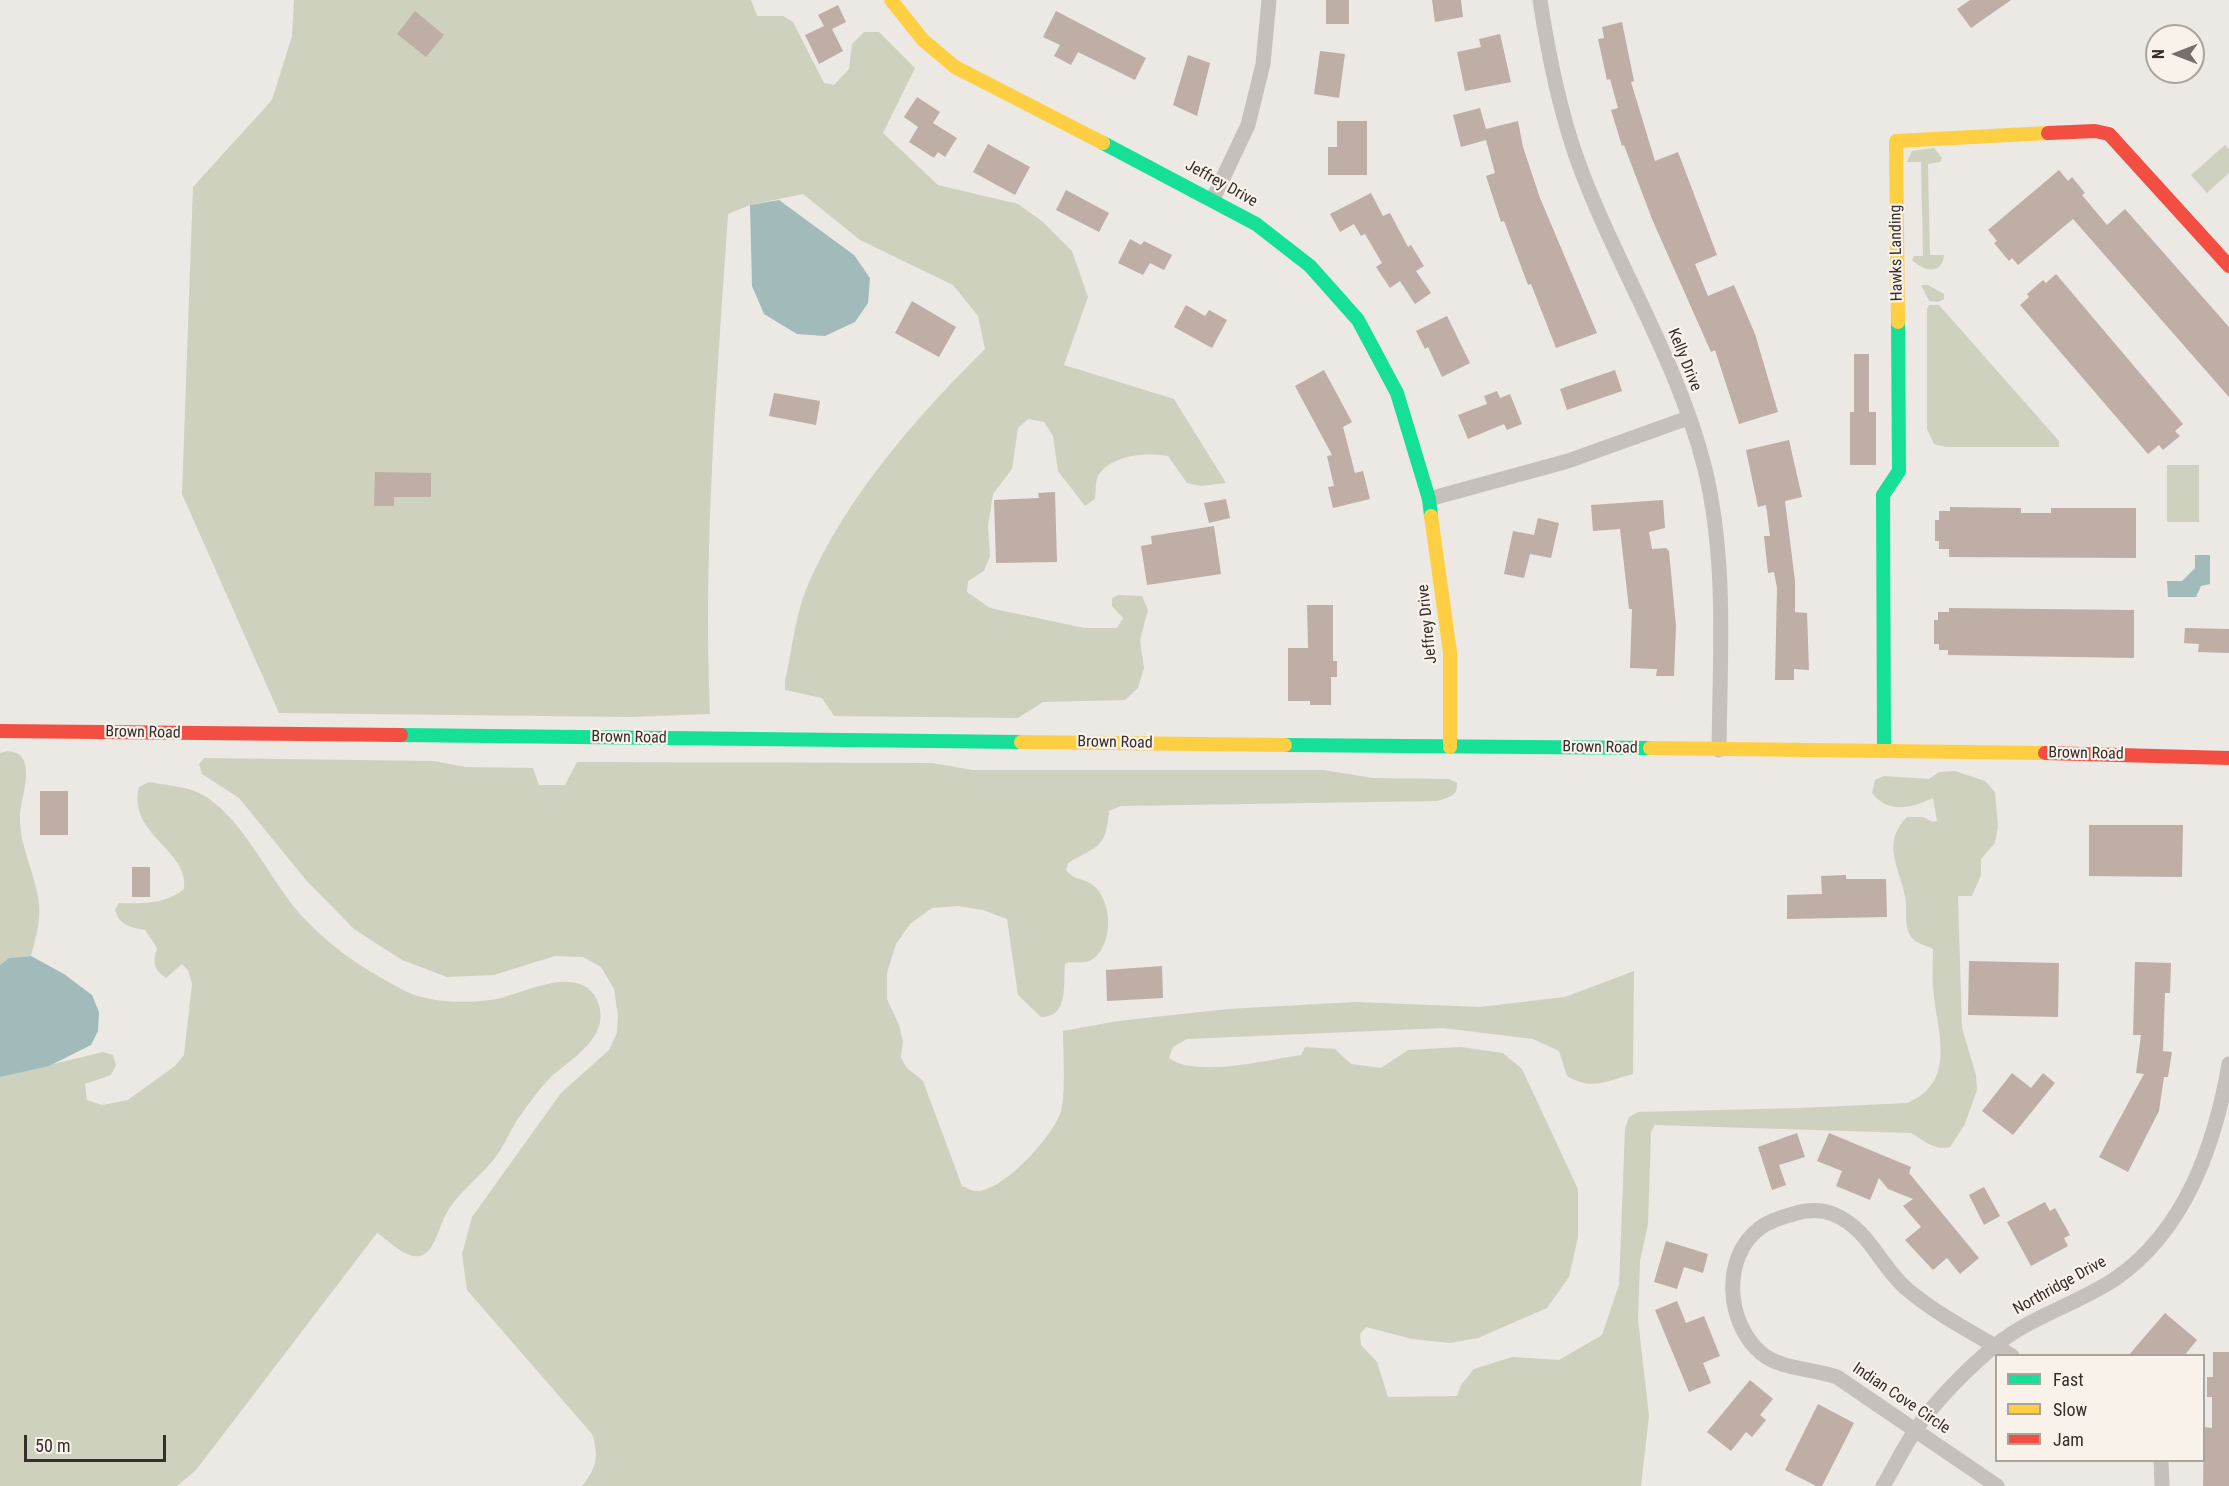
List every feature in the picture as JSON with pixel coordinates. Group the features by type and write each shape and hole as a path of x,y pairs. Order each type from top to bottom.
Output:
{"street":[{"name":"Jeffrey Drive","path":"891,0 923,40 955,67 1213,199 1256,224 1310,266 1358,320 1397,393 1429,499 1450,652 1450,747"},
{"path":"1213,199 1248,125 1263,64 1269,0"},
{"name":"Kelly Drive","path":"1539,0 1556,84 1577,159 1670,371 1704,469 1718,544 1722,628 1719,750"},
{"name":"Hawks Landing","path":"1884,751 1883,495 1899,471 1896,141 2095,131 2109,135 2229,266"},
{"path":"1429,499 1568,461 1688,418"},
{"name":"Brown Road","path":"0,731 1884,751 2229,758"},
{"name":"Northridge Drive","path":"1884,1486 1916,1429 1995,1346 2024,1326 2115,1278 2157,1241 2192,1188 2220,1116 2229,1064"},
{"name":"Indian Cove Circle","path":"1997,1486 1837,1377 1819,1370 1784,1364 1761,1353 1744,1333 1734,1309 1733,1279 1742,1248 1760,1228 1781,1218 1808,1210 1832,1213 1854,1225 1872,1242 1887,1269 1908,1290 2009,1354"},
{"path":"2161,1462 2162,1486"}],"green space":[{"path":"294,0 751,0 757,16 783,16 793,22 824,83 834,85 849,69 852,44 864,32 879,32 915,68 883,133 938,185 1018,204 1043,222 1072,251 1088,297 1064,365 1174,399 1226,483 1200,486 1187,483 1168,456 1140,455 1120,459 1104,469 1097,478 1095,499 1085,506 1058,471 1053,436 1044,422 1028,419 1018,428 1012,469 993,494 988,526 990,556 984,571 968,581 967,592 990,608 1084,628 1117,628 1123,618 1112,606 1112,598 1118,595 1142,596 1148,610 1140,640 1144,668 1138,688 1125,700 1043,702 1018,718 834,716 822,698 785,690 794,634 803,598 841,522 862,490 909,430 985,349 978,316 953,285 860,240 803,194 750,205 728,214 710,526 708,651 710,714 630,717 279,713 182,494 193,187 272,100 292,36"},
{"path":"2225,145 2229,149 2229,173 2207,193 2191,175"},
{"path":"1934,148 1942,158 1940,162 1928,164 1930,255 1944,255 1940,266 1931,270 1921,267 1912,260 1914,256 1923,256 1921,162 1907,162 1912,151"},
{"path":"1921,285 1928,285 1944,294 1944,299 1938,302 1929,301"},
{"path":"1929,305 1939,305 2059,441 2059,447 1946,447 1934,444 1927,429 1927,309"},
{"path":"2167,465 2199,465 2199,522 2167,522"},
{"path":"8,751 20,755 25,765 26,779 20,826 36,886 39,912 31,956 9,958 0,965 0,753"},
{"path":"204,758 434,761 465,767 533,768 539,785 565,785 577,762 932,763 973,770 1323,770 1373,778 1449,779 1457,783 1454,793 1438,801 1121,806 1109,811 1103,839 1093,849 1068,863 1066,870 1072,876 1093,885 1100,892 1107,912 1107,935 1099,954 1091,960 1065,964 1063,998 1056,1012 1050,1016 1041,1017 1018,995 1007,919 983,910 958,906 932,908 910,924 896,944 887,973 887,999 899,1025 903,1041 901,1057 906,1067 923,1081 962,1186 975,1191 999,1183 1013,1173 1049,1134 1061,1111 1064,1072 1063,1031 1118,1021 1228,1009 1354,1002 1480,1007 1565,997 1634,971 1633,1074 1607,1082 1584,1083 1567,1076 1559,1051 1533,1039 1443,1028 1187,1039 1173,1047 1169,1058 1181,1064 1196,1067 1232,1066 1301,1055 1305,1047 1335,1049 1351,1064 1381,1068 1408,1050 1461,1047 1503,1053 1522,1069 1578,1189 1578,1237 1569,1277 1547,1308 1478,1338 1450,1343 1412,1339 1366,1327 1360,1334 1361,1345 1377,1362 1388,1397 1457,1396 1461,1385 1474,1369 1512,1357 1559,1360 1602,1335 1619,1285 1625,1129 1629,1117 1638,1112 1907,1103 1923,1094 1933,1082 1939,1068 1941,1053 1933,987 1933,949 1916,941 1909,934 1906,901 1893,846 1899,827 1907,817 1923,817 1933,822 1937,821 1933,798 1901,807 1878,800 1872,793 1875,780 1884,776 1929,779 1939,772 1955,771 1985,781 1995,792 1998,827 1995,843 1981,859 1981,875 1972,896 1958,896 1962,1028 1976,1075 1977,1090 1965,1124 1950,1147 1944,1148 1929,1144 1911,1133 1655,1125 1651,1132 1648,1224 1640,1261 1638,1319 1649,1416 1641,1486 582,1486 594,1467 596,1448 592,1434 467,1290 462,1254 472,1217 561,1093 609,1050 617,1033 618,1016 614,989 601,967 583,957 555,956 494,975 447,977 402,960 354,929 306,880 239,798 202,774 199,764"},
{"path":"149,782 189,789 211,800 240,830 305,919 352,960 377,976 405,991 426,998 474,1002 496,999 550,983 578,983 589,989 597,1000 600,1013 599,1025 595,1036 578,1055 542,1087 519,1117 497,1155 451,1206 436,1238 425,1254 409,1255 377,1233 196,1470 177,1486 0,1486 0,1077 103,1052 113,1055 116,1065 111,1075 85,1084 87,1100 102,1105 128,1100 175,1066 184,1055 192,984 188,970 182,964 166,978 162,975 155,965 157,948 145,930 123,923 115,910 119,903 162,900 184,889 183,875 178,863 142,818 138,804 139,787"}],"water":[{"path":"779,200 854,255 870,278 868,303 855,322 825,336 797,334 764,314 752,286 750,205"},
{"path":"2195,555 2210,555 2210,584 2201,586 2196,597 2168,597 2167,581 2182,581 2195,568"},
{"path":"31,956 64,974 92,995 99,1012 98,1031 91,1045 49,1066 0,1077 0,965 9,958"}],"building":[{"path":"1326,0 1349,0 1349,24 1326,24"},
{"path":"1432,0 1461,0 1463,17 1435,22"},
{"path":"1970,0 2011,0 1971,28 1957,9"},
{"path":"838,5 846,22 832,29 843,51 819,64 805,35 824,26 818,15"},
{"path":"415,11 444,35 426,57 397,34"},
{"path":"1056,11 1146,58 1135,80 1078,52 1071,65 1054,56 1060,45 1043,37"},
{"path":"1622,22 1634,81 1631,82 1655,161 1678,152 1717,255 1695,264 1708,296 1734,285 1755,334 1778,412 1739,424 1715,350 1711,352 1652,219 1624,145 1622,146 1611,110 1618,108 1610,79 1607,80 1598,39 1604,38 1602,27"},
{"path":"1500,34 1511,82 1465,91 1457,52 1481,47 1479,39"},
{"path":"1320,51 1345,54 1339,98 1314,94"},
{"path":"1188,55 1210,63 1197,116 1173,105"},
{"path":"917,97 940,112 933,123 957,138 945,157 938,152 934,158 909,142 918,127 904,117"},
{"path":"1480,108 1486,129 1518,121 1523,147 1540,198 1597,333 1556,348 1531,284 1528,285 1504,221 1501,222 1486,176 1495,173 1486,140 1461,147 1453,115"},
{"path":"1337,121 1367,121 1367,175 1328,175 1328,147 1337,147"},
{"path":"988,144 1030,167 1015,195 973,172"},
{"path":"2059,170 2068,181 2072,177 2085,193 2082,195 2107,225 2125,209 2229,327 2229,397 2073,219 2018,265 2012,258 2009,261 1994,243 1997,241 1988,230"},
{"path":"1066,190 1109,213 1099,232 1056,210"},
{"path":"1371,193 1383,216 1390,213 1408,247 1411,245 1424,266 1416,271 1431,293 1415,304 1400,281 1390,288 1376,267 1382,263 1365,234 1361,236 1354,224 1340,232 1330,214"},
{"path":"1130,239 1141,245 1144,241 1172,255 1164,270 1150,263 1143,275 1118,263"},
{"path":"2056,274 2183,424 2175,431 2180,436 2163,450 2159,445 2148,454 2020,305 2029,297 2027,294 2043,280 2046,283"},
{"path":"912,301 956,327 939,357 895,333"},
{"path":"1186,305 1205,316 1209,310 1227,320 1212,348 1174,327"},
{"path":"1447,316 1470,363 1442,377 1428,347 1425,349 1416,331"},
{"path":"1854,354 1869,354 1869,412 1876,412 1876,465 1850,465 1850,412 1854,412"},
{"path":"1324,370 1352,422 1343,427 1355,473 1363,471 1370,499 1333,508 1328,487 1334,486 1327,456 1332,455 1295,386"},
{"path":"1615,370 1622,391 1567,410 1560,389"},
{"path":"1497,391 1500,398 1510,394 1522,424 1507,430 1504,424 1468,439 1458,415 1487,404 1484,396"},
{"path":"774,393 820,401 816,425 769,416"},
{"path":"1789,440 1802,497 1785,501 1795,581 1795,612 1807,613 1809,670 1794,669 1794,680 1775,680 1777,588 1774,572 1768,573 1764,536 1770,536 1766,505 1758,507 1746,450"},
{"path":"375,472 431,473 431,497 394,497 394,506 374,506"},
{"path":"1055,492 1057,562 996,563 994,500 1039,498 1038,493"},
{"path":"1226,499 1230,518 1209,523 1204,503"},
{"path":"1663,500 1665,528 1649,532 1652,549 1666,548 1669,551 1676,626 1674,676 1656,676 1657,669 1630,668 1632,609 1629,609 1620,529 1593,531 1591,505"},
{"path":"1950,507 2021,508 2021,513 2051,513 2051,508 2136,508 2136,558 1949,557 1949,549 1939,549 1939,541 1935,541 1935,520 1939,520 1939,511 1950,511"},
{"path":"1538,518 1559,523 1551,558 1530,554 1524,578 1504,574 1513,531 1534,535"},
{"path":"1214,526 1221,574 1147,585 1141,546 1152,544 1151,536"},
{"path":"1307,605 1333,605 1333,661 1337,661 1337,677 1331,677 1331,705 1310,705 1310,701 1288,701 1288,648 1308,648"},
{"path":"1949,608 2134,610 2134,658 1948,655 1948,650 1939,650 1939,644 1934,644 1934,620 1938,620 1938,612 1949,612"},
{"path":"2185,628 2229,629 2229,653 2198,652 2199,644 2184,643"},
{"path":"40,791 68,791 68,835 40,835"},
{"path":"2089,825 2183,825 2182,877 2089,876"},
{"path":"132,867 150,867 150,897 132,897"},
{"path":"1846,875 1846,879 1886,879 1887,917 1787,919 1787,895 1822,894 1821,876"},
{"path":"1969,961 2059,963 2058,1017 1968,1015"},
{"path":"2135,962 2171,963 2170,993 2165,993 2163,1051 2172,1052 2168,1077 2164,1077 2159,1111 2128,1172 2099,1157 2144,1074 2136,1073 2141,1035 2133,1035"},
{"path":"1162,966 1163,998 1107,1001 1106,970"},
{"path":"2012,1073 2031,1088 2043,1073 2055,1083 2013,1135 1982,1111"},
{"path":"1797,1133 1805,1157 1779,1165 1786,1185 1772,1190 1758,1147"},
{"path":"1829,1133 1911,1167 1909,1173 1979,1258 1960,1274 1947,1258 1933,1270 1905,1240 1921,1227 1903,1206 1913,1199 1888,1189 1879,1178 1870,1200 1836,1186 1842,1171 1817,1161"},
{"path":"1984,1187 2000,1216 1984,1225 1969,1195"},
{"path":"2045,1202 2050,1211 2055,1208 2070,1235 2064,1238 2068,1246 2031,1266 2007,1222"},
{"path":"1666,1241 1708,1254 1703,1273 1684,1267 1677,1289 1654,1282"},
{"path":"1677,1301 1686,1323 1704,1316 1720,1356 1703,1363 1711,1383 1689,1392 1655,1310"},
{"path":"2165,1313 2197,1340 2186,1354 2130,1354"},
{"path":"2213,1352 2229,1352 2229,1486 2203,1486 2205,1427 2212,1428 2212,1397 2207,1397 2207,1377 2213,1377"},
{"path":"1750,1380 1773,1399 1760,1415 1766,1420 1752,1437 1746,1432 1731,1451 1707,1432"},
{"path":"1818,1404 1854,1423 1822,1486 1816,1486 1785,1470"}],"traffic: fast":[{"path":"1103,143 1256,224 1310,266 1358,320 1397,393 1429,499 1431,516"},
{"path":"1884,751 1883,495 1899,471 1898,322"},
{"path":"401,735 1021,742"},
{"path":"1285,745 1650,748"}],"traffic: slow":[{"path":"891,0 923,40 955,67 1103,143"},
{"path":"1898,322 1896,141 2048,133"},
{"path":"1431,516 1450,652 1450,747"},
{"path":"1021,742 1285,745"},
{"path":"1650,748 2045,753"}],"traffic: jam":[{"path":"2048,133 2095,131 2109,134 2229,266"},
{"path":"0,731 401,735"},
{"path":"2045,753 2229,758"}]}
